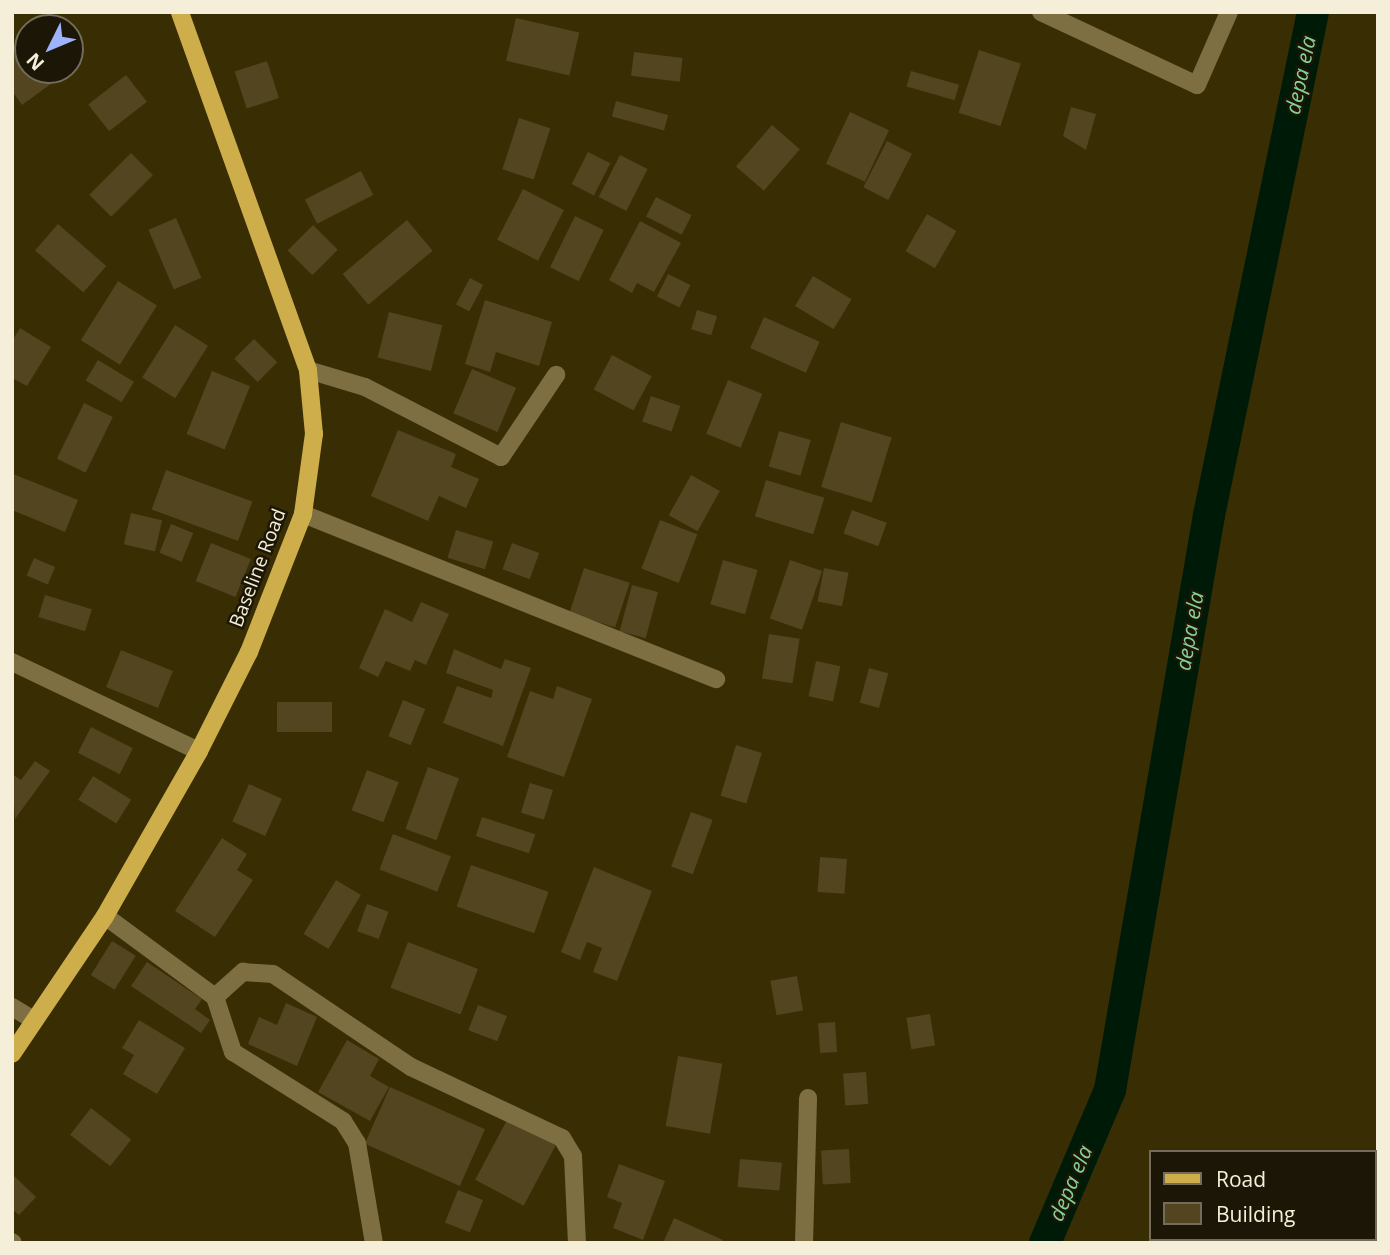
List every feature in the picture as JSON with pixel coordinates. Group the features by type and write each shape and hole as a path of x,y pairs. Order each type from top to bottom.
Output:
{"main road":[{"name":"Baseline Road","path":"12,1054 105,916 199,751 249,652 303,514 314,434 308,370 180,12"}],"street":[{"path":"1041,12 1197,85 1229,12"},
{"path":"308,370 365,387 501,457 556,375"},
{"path":"303,514 716,679"},
{"path":"12,663 199,751"},
{"path":"105,916 215,997 233,1052 343,1121 357,1143 374,1243"},
{"path":"215,997 243,972 273,974 411,1067 562,1138 573,1156 577,1243"},
{"path":"12,1007 34,1020"},
{"path":"804,1243 808,1098"}],"building":[{"path":"516,18 579,33 569,75 506,61"},
{"path":"979,50 1021,64 1000,126 959,113"},
{"path":"634,52 683,58 680,82 631,76"},
{"path":"14,56 14,84 51,84 22,105 12,91"},
{"path":"267,61 279,98 247,109 235,72"},
{"path":"911,71 959,85 955,100 907,86"},
{"path":"126,75 147,102 109,131 88,105"},
{"path":"616,101 668,115 664,130 612,116"},
{"path":"1071,107 1096,114 1086,150 1063,136"},
{"path":"850,112 889,130 865,182 826,164"},
{"path":"519,118 550,128 534,180 502,169"},
{"path":"772,125 800,149 764,191 736,167"},
{"path":"887,141 912,154 888,200 863,187"},
{"path":"588,152 610,163 594,195 572,184"},
{"path":"131,153 153,175 111,217 89,195"},
{"path":"620,155 648,169 626,211 599,197"},
{"path":"361,171 373,195 317,224 305,200"},
{"path":"523,189 564,210 538,261 497,240"},
{"path":"656,197 692,215 682,235 646,217"},
{"path":"927,214 956,231 935,268 906,251"},
{"path":"575,216 604,230 579,281 550,267"},
{"path":"176,218 201,278 174,290 148,230"},
{"path":"407,220 433,251 368,305 343,274"},
{"path":"640,221 681,243 654,292 637,283 632,293 609,280"},
{"path":"58,224 106,266 83,292 35,250"},
{"path":"313,225 338,250 312,275 288,250"},
{"path":"668,274 690,285 680,307 657,296"},
{"path":"813,276 852,299 834,329 795,306"},
{"path":"470,278 483,285 469,312 456,304"},
{"path":"118,281 157,305 120,365 81,340"},
{"path":"485,300 552,322 539,366 496,352 490,372 465,364"},
{"path":"697,310 717,316 711,335 691,329"},
{"path":"389,312 442,325 431,371 378,358"},
{"path":"764,317 820,342 806,373 750,348"},
{"path":"175,325 208,346 175,398 142,378"},
{"path":"20,328 51,347 27,386 12,378 12,341"},
{"path":"254,339 277,362 258,382 234,359"},
{"path":"612,355 652,376 633,411 594,389"},
{"path":"98,360 134,382 122,402 86,381"},
{"path":"472,369 516,388 497,432 453,413"},
{"path":"212,371 250,386 225,449 187,434"},
{"path":"728,380 762,394 741,448 706,434"},
{"path":"651,396 680,406 672,432 642,422"},
{"path":"84,403 113,417 86,473 57,459"},
{"path":"841,422 892,437 872,503 821,487"},
{"path":"398,430 456,454 451,467 479,479 466,508 439,496 428,521 371,496"},
{"path":"779,431 811,440 801,476 769,467"},
{"path":"166,470 252,501 238,541 152,509"},
{"path":"13,474 78,500 65,532 12,510"},
{"path":"691,475 720,491 698,531 669,515"},
{"path":"766,480 824,498 813,534 755,516"},
{"path":"852,510 887,523 878,546 843,533"},
{"path":"131,513 162,520 155,551 124,544"},
{"path":"660,520 697,534 679,583 641,569"},
{"path":"171,524 193,533 182,562 159,553"},
{"path":"456,530 493,541 485,569 448,558"},
{"path":"211,543 251,559 236,597 196,581"},
{"path":"512,543 539,553 530,579 502,569"},
{"path":"34,558 55,567 48,584 27,575"},
{"path":"723,560 758,570 745,614 710,604"},
{"path":"790,560 822,571 802,630 770,619"},
{"path":"584,568 630,583 615,628 569,613"},
{"path":"824,568 849,573 842,606 818,601"},
{"path":"632,585 658,592 646,638 620,631"},
{"path":"45,595 92,609 85,631 38,617"},
{"path":"421,602 449,614 426,665 415,660 410,671 386,661 378,677 359,668 385,609 412,622"},
{"path":"769,634 800,639 793,683 762,678"},
{"path":"454,649 501,669 505,659 531,668 503,746 443,723 457,686 491,698 493,690 446,673"},
{"path":"121,650 173,671 158,708 106,687"},
{"path":"816,661 840,666 833,701 809,696"},
{"path":"869,668 888,673 879,708 860,703"},
{"path":"557,686 592,699 564,777 507,757 530,691 553,699"},
{"path":"403,700 425,709 411,745 388,736"},
{"path":"277,702 332,702 332,732 277,732"},
{"path":"91,727 133,748 120,774 78,753"},
{"path":"736,745 762,753 746,804 721,796"},
{"path":"35,761 50,771 15,819 12,774 21,780"},
{"path":"428,767 459,778 436,840 405,829"},
{"path":"367,770 399,782 383,822 352,810"},
{"path":"93,776 131,800 116,824 78,800"},
{"path":"530,783 553,790 544,820 521,813"},
{"path":"249,784 282,799 265,836 232,821"},
{"path":"691,812 713,820 693,874 671,867"},
{"path":"482,817 535,834 529,853 476,836"},
{"path":"393,834 451,856 437,892 379,869"},
{"path":"222,838 247,854 237,870 253,880 215,937 175,911"},
{"path":"820,857 847,859 844,894 818,892"},
{"path":"471,865 549,892 534,933 457,907"},
{"path":"594,867 652,891 617,981 593,972 602,948 587,942 580,960 561,952"},
{"path":"336,880 361,895 328,949 304,934"},
{"path":"367,904 389,912 379,939 357,931"},
{"path":"112,941 136,956 115,990 91,975"},
{"path":"408,942 478,969 460,1015 390,988"},
{"path":"147,962 202,999 195,1009 210,1020 201,1033 131,986"},
{"path":"797,976 803,1010 776,1015 770,981"},
{"path":"286,1003 317,1017 297,1066 248,1044 259,1017 277,1025"},
{"path":"478,1005 507,1016 497,1041 468,1030"},
{"path":"930,1014 935,1046 911,1049 906,1018"},
{"path":"139,1020 185,1048 157,1094 123,1074 134,1055 122,1048"},
{"path":"835,1022 837,1052 820,1053 818,1023"},
{"path":"347,1040 379,1059 370,1076 389,1087 370,1121 318,1092"},
{"path":"678,1056 722,1064 710,1134 666,1126"},
{"path":"866,1072 868,1104 845,1106 843,1074"},
{"path":"390,1087 485,1129 460,1186 365,1144"},
{"path":"91,1108 131,1139 110,1166 70,1135"},
{"path":"508,1118 557,1144 524,1206 475,1180"},
{"path":"849,1149 851,1183 823,1184 821,1150"},
{"path":"740,1159 782,1163 779,1191 738,1187"},
{"path":"619,1164 665,1181 643,1240 613,1228 622,1203 607,1197"},
{"path":"12,1174 36,1197 19,1215 12,1209"},
{"path":"458,1190 483,1200 470,1233 445,1222"},
{"path":"674,1218 723,1240 722,1243 663,1243"}],"waterway":[{"name":"depa ela","path":"1045,1243 1110,1090 1209,515 1313,12"}]}
